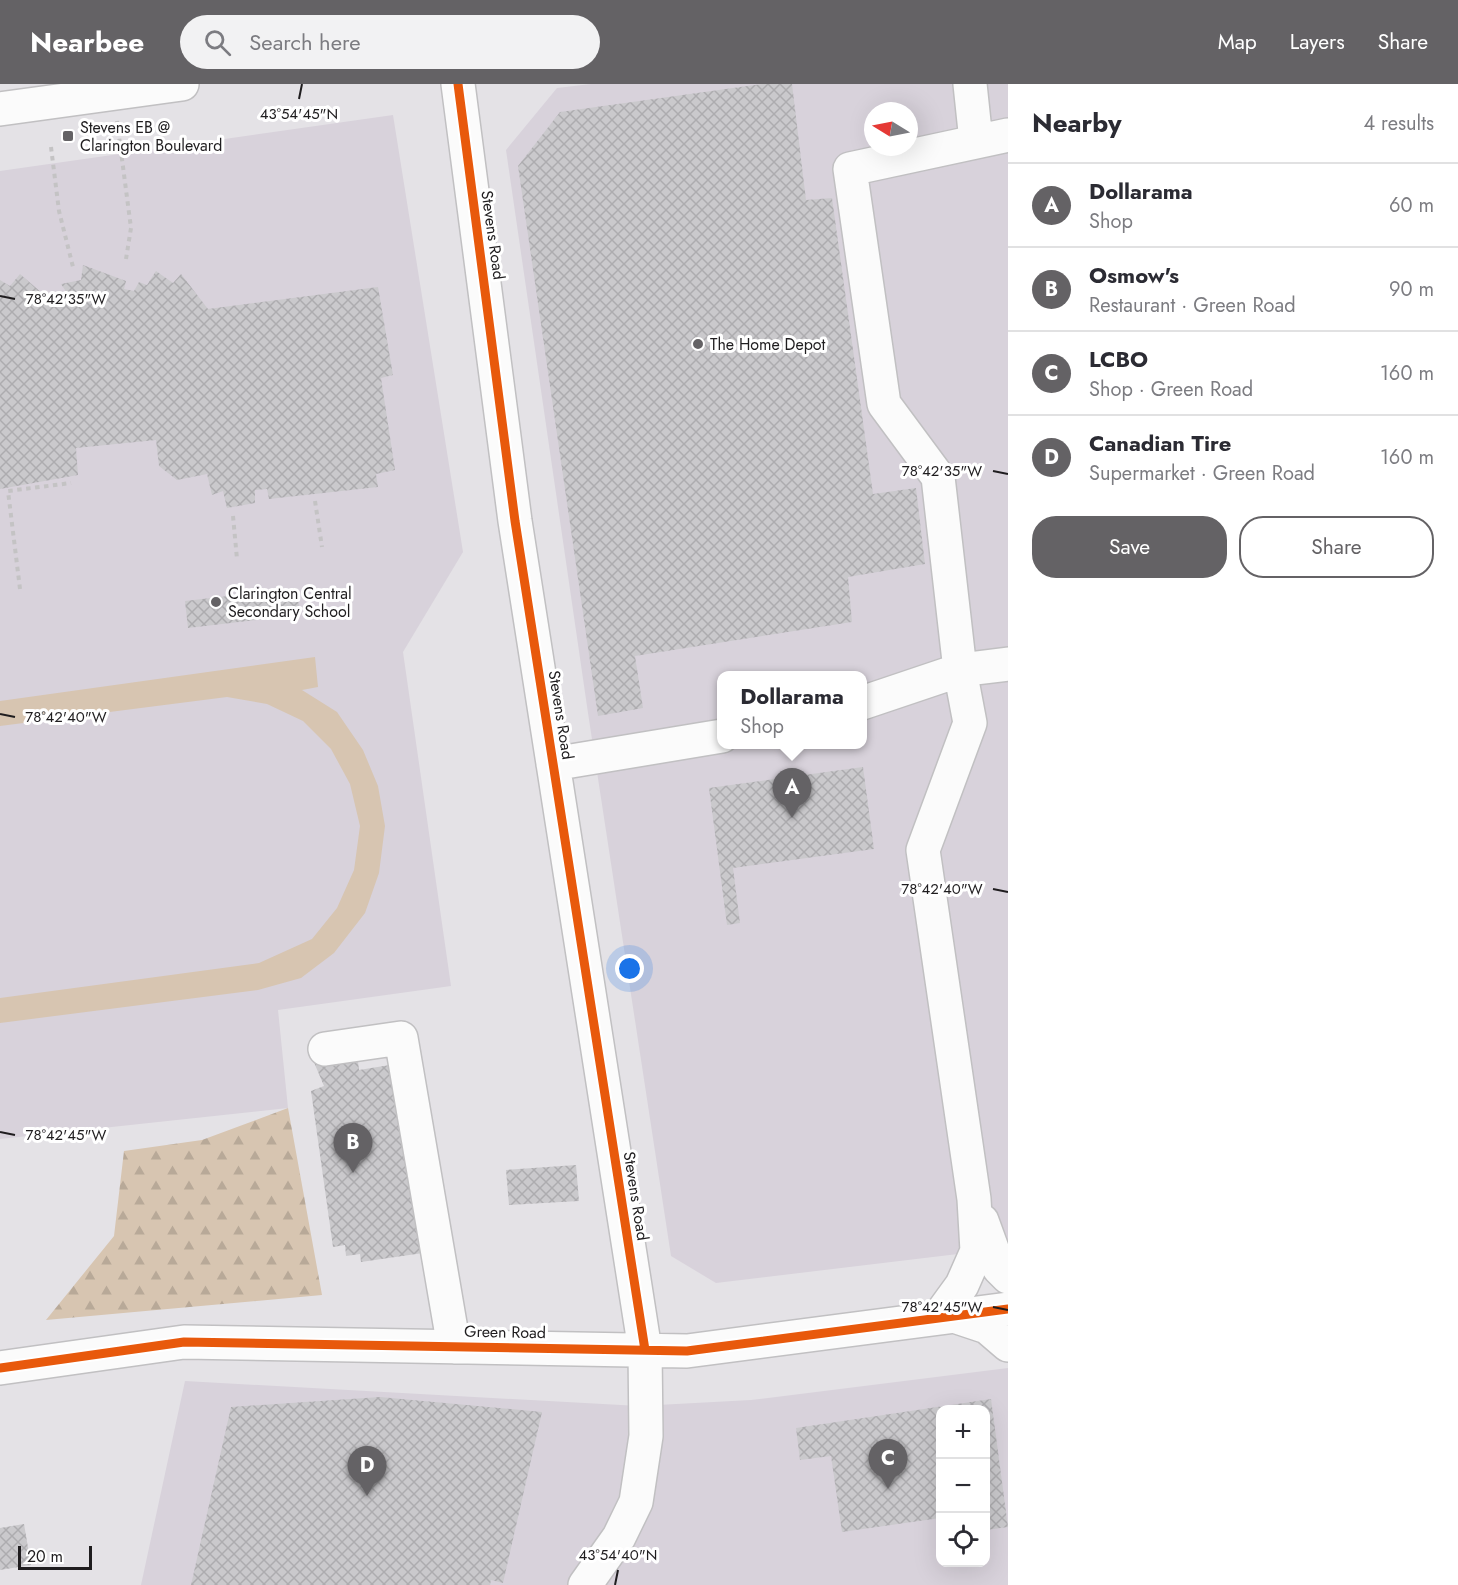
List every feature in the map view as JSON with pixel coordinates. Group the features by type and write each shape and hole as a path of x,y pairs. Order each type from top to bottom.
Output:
{"street":[{"path":"0,109 182,84"},
{"name":"Stevens Road","path":"458,84 515,521 645,1350 646,1436 636,1502 619,1537 585,1585"},
{"path":"970,84 976,141"},
{"path":"1008,135 850,169 884,404 938,477 960,670 970,723 923,850 974,1199 977,1251 946,1317 987,1327 1008,1345"},
{"path":"867,701 960,670 1008,664"},
{"path":"553,764 717,737"},
{"path":"326,1049 401,1038 454,1347"},
{"path":"974,1199 999,1268 1008,1277"},
{"name":"Green Road","path":"0,1368 184,1342 687,1351 1008,1309"}],"path":[{"path":"113,93 130,228 126,259"},
{"path":"51,147 59,211 73,267"},
{"path":"20,589 8,491 71,483"},
{"path":"315,501 322,547"},
{"path":"233,516 237,559"}],"shaded area":[{"path":"591,84 1008,84 1008,1248 716,1283 671,1256 588,713 506,150 557,88"},
{"name":"Clarington Central Secondary School","path":"393,115 463,552 403,652 451,986 278,1010 288,1108 0,1139 0,171"},
{"path":"1008,1368 1008,1585 141,1585 185,1381 639,1406 751,1400"}],"green space":[{"path":"315,657 318,687 302,690 337,712 363,750 378,786 385,826 379,873 365,913 334,953 301,978 258,990 0,1023 0,998 259,963 312,939 337,908 354,870 360,826 350,784 331,749 303,721 267,704 227,697 0,726 0,701"},
{"path":"288,1108 322,1295 46,1320 114,1236 124,1151 202,1140"}],"building":[{"name":"The Home Depot","path":"762,84 792,84 806,200 832,198 873,494 916,488 925,564 848,577 852,622 635,656 643,708 598,716 518,166 560,112"},
{"path":"83,265 126,281 124,289 134,291 139,282 147,285 156,271 173,283 181,274 208,309 378,287 393,375 381,378 395,470 376,474 378,487 269,499 267,489 255,490 255,503 227,508 223,491 212,495 207,474 177,480 159,466 156,440 76,448 78,475 0,489 0,280 10,286 20,274 58,307 69,296 61,284 81,280"},
{"path":"297,588 300,615 188,628 185,601"},
{"path":"863,767 874,849 733,868 740,923 727,925 709,788"},
{"path":"357,1053 359,1070 396,1064 423,1253 361,1262 360,1254 346,1256 345,1245 333,1247 311,1091 324,1086 313,1060"},
{"path":"576,1165 579,1201 509,1205 506,1170"},
{"path":"380,1397 542,1412 503,1583 491,1580 490,1585 191,1585 231,1407"},
{"path":"991,1399 1008,1527 990,1529 990,1405 951,1405"},
{"path":"936,1407 936,1519 842,1532 831,1456 800,1460 796,1428"},
{"path":"24,1524 31,1565 0,1570 0,1528"}],"cycle path":[{"path":"458,84 515,521 645,1350"},
{"path":"0,1368 184,1342 687,1351 1008,1309"}],"place":[{"name":"Stevens EB @ Clarington Boulevard","path":"68,136"},
{"name":"The Home Depot","path":"698,344"},
{"name":"Clarington Central Secondary School","path":"216,602"},
{"name":"Dollarama","path":"792,818"},
{"name":"Osmow's","path":"353,1173"},
{"name":"LCBO","path":"888,1489"},
{"name":"Canadian Tire","path":"367,1496"}]}
